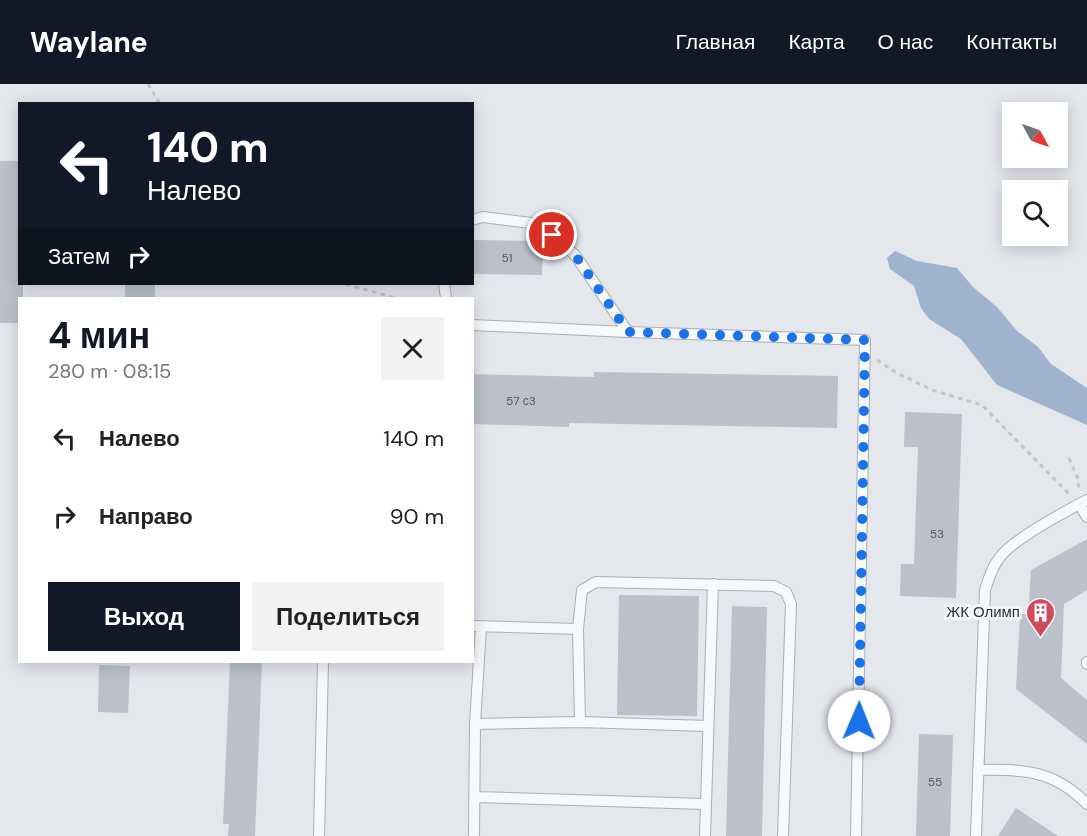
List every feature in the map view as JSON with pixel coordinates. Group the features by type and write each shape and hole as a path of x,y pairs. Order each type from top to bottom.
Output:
{"lane":[{"path":"474,219 483,217 539,224 575,255 628,332"},
{"path":"474,325 865,340 856,836"},
{"path":"976,836 985,590 991,570 1002,554 1018,541 1083,502 1087,517"},
{"path":"580,722 578,629 582,590 596,582 774,586 786,592 791,604 783,836"},
{"path":"705,836 713,584"},
{"path":"474,836 477,627 578,629"},
{"path":"319,836 323,663"},
{"path":"475,724 580,722 708,726"},
{"path":"978,770 1015,769 1041,773 1063,785 1087,804"},
{"path":"475,797 705,804"}],"path":[{"path":"148,84 158,102"},
{"path":"350,285 392,297"},
{"path":"865,354 932,390 982,405 1083,502"},
{"path":"1069,458 1078,479 1083,502"}],"water":[{"path":"895,251 917,261 957,268 973,287 997,307 1017,331 1038,347 1051,364 1087,388 1087,425 997,385 961,339 929,319 921,308 914,286 890,269 887,258"}],"building":[{"path":"0,161 18,161 18,285 23,285 23,297 18,297 18,323 0,323"},
{"path":"474,240 543,241 542,275 474,274"},
{"path":"125,285 155,285 155,297 125,297"},
{"path":"594,372 838,376 837,428 569,423 569,427 474,424 474,374 594,377"},
{"path":"905,412 962,414 956,598 900,596 901,564 914,564 918,447 904,447"},
{"name":"ЖК Олимп","path":"1087,539 1087,590 1064,604 1061,678 1087,700 1087,744 1016,689 1020,614 1028,614 1031,570"},
{"path":"619,595 699,596 697,716 617,715"},
{"path":"732,606 767,607 762,836 726,836"},
{"path":"230,663 262,663 255,836 228,836 229,824 223,824"},
{"path":"99,665 130,666 128,713 98,712"},
{"path":"919,734 953,735 950,836 916,836"},
{"path":"1016,808 1058,836 998,836"}],"place":[{"name":"ЖК Олимп","path":"1041,638"}],"route":[{"path":"552,235 575,255 628,332 865,340 859,721"}]}
